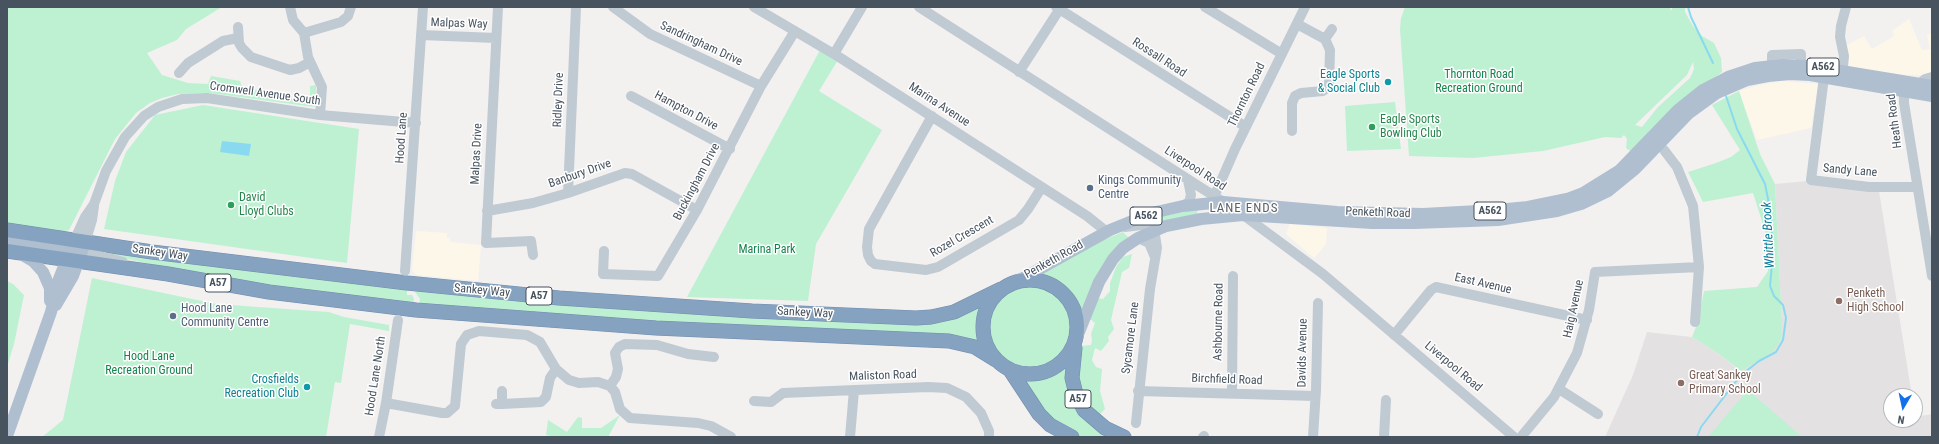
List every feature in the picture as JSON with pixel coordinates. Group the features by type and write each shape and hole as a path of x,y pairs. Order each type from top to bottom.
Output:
{"highway":[{"name":"Sankey Way","path":"7,230 76,251 168,274 268,292 455,314 656,328 949,341 975,347 996,360"},
{"name":"Sankey Way","path":"12,252 76,251 244,265 407,284 559,298 752,311 916,318 931,317 954,312 1001,289"},
{"name":"A57","path":"1076,339 1072,349 1064,360 1053,369 1039,374 1024,374 1010,370 996,360 988,348 983,335 983,320 987,306 1001,289 1016,282 1030,279 1045,282 1058,288 1068,298 1075,310 1078,323 1076,339 1072,365 1072,378 1076,394 1084,410 1095,421 1104,428 1124,437"},
{"name":"A57","path":"1010,370 1039,414 1050,425 1072,437"}],"main road":[{"name":"A562","path":"1769,69 1801,65 1843,76 1904,87 1932,96"},
{"name":"A562","path":"1769,69 1824,77 1843,76"},
{"name":"Penketh Road","path":"1076,339 1105,270 1123,248 1138,238 1153,231 1181,222 1243,215 1332,216 1423,214 1466,217 1528,207 1568,203 1620,170 1678,110 1743,71 1769,69"},
{"name":"A562","path":"1904,87 1919,84 1932,86"},
{"name":"Penketh Road","path":"1016,282 1108,231 1152,214 1183,206 1219,200 1332,216"},
{"name":"A57","path":"7,239 76,251"},
{"path":"7,436 50,312 64,292 76,251"},
{"path":"12,252 33,261 46,277 50,288 50,312"}],"street":[{"path":"290,7 293,20 304,34 306,52 322,87 320,115"},
{"path":"304,34 341,22 348,16 351,7"},
{"name":"Hood Lane","path":"405,271 423,7"},
{"name":"Malpas Drive","path":"498,7 486,243 531,241 533,255"},
{"name":"Ridley Drive","path":"568,193 576,7"},
{"name":"Sandringham Drive","path":"613,7 650,34 761,86"},
{"name":"Marina Avenue","path":"754,7 834,54 932,116 1108,231"},
{"path":"834,54 862,7"},
{"name":"Liverpool Road","path":"919,7 1243,215 1323,274 1514,437"},
{"path":"1205,7 1282,54"},
{"name":"Thornton Road","path":"1219,200 1246,127 1305,7"},
{"path":"1843,76 1844,56 1840,37 1846,7"},
{"path":"1019,72 1059,8"},
{"name":"Rossall Road","path":"1059,8 1246,127"},
{"path":"1293,132 1292,103 1295,96 1301,93 1323,91 1329,86 1330,50 1326,39 1297,24"},
{"path":"238,27 238,38 242,48 251,57 285,69 295,70 310,62"},
{"path":"1326,39 1332,28"},
{"name":"Buckingham Drive","path":"607,250 603,274 658,276 698,210 761,86 795,31"},
{"name":"Malpas Way","path":"421,35 496,38"},
{"path":"179,75 188,63 223,41 238,38"},
{"name":"Sandy Lane","path":"1824,77 1811,180 1869,187 1917,187"},
{"path":"1919,84 1924,78 1932,77"},
{"name":"Heath Road","path":"1904,87 1917,187 1930,252 1932,276"},
{"name":"Hampton Drive","path":"631,96 730,149"},
{"name":"Cromwell Avenue South","path":"76,251 85,218 94,204 106,170 125,137 147,114 166,104 182,99 212,98 320,115 416,123"},
{"name":"Rozel Crescent","path":"932,116 869,229 866,247 871,261 875,264 926,270 938,267 1019,220 1042,187"},
{"path":"1664,150 1677,167 1693,206 1699,267 1695,321"},
{"name":"Banbury Drive","path":"487,212 533,203 568,193 625,173 632,174 698,210"},
{"path":"1183,206 1189,202 1191,195 1191,185 1188,180"},
{"path":"1108,231 1140,225 1148,226 1153,231"},
{"name":"Sycamore Lane","path":"1136,422 1138,391 1155,257 1158,248 1153,231"},
{"path":"1138,238 1149,243 1155,257"},
{"name":"Haig Avenue","path":"1521,437 1559,389 1577,353 1587,320 1594,274 1598,271 1699,267"},
{"name":"Ashbourne Road","path":"1232,392 1233,276"},
{"name":"East Avenue","path":"1394,335 1431,290 1436,287 1587,320"},
{"name":"Davids Avenue","path":"1313,437 1316,308"},
{"name":"Hood Lane North","path":"379,437 386,402 398,320"},
{"path":"386,402 442,414 451,410 455,406 456,401 461,344 463,340 473,332 527,335 534,337 540,342 556,369 569,380 579,383 598,382 610,386 615,392 620,409 630,418 705,424 714,427 731,437"},
{"path":"610,386 616,377 618,369 615,353 619,347 625,344 657,345 688,354 714,357"},
{"path":"502,391 499,404 541,402 546,397 550,378 556,369"},
{"name":"Maliston Road","path":"754,401 771,402 783,393 928,387 947,388 966,397 981,413 989,431 989,437"},
{"path":"1559,389 1598,414"},
{"path":"850,437 854,390"},
{"name":"Birchfield Road","path":"1138,391 1232,392 1315,396"},
{"path":"1384,437 1387,400"}],"shaded area":[{"path":"1909,19 1922,50 1930,49 1927,35 1932,33 1932,75 1908,75 1847,67 1845,46 1864,36 1872,49 1894,36 1892,31"},
{"path":"1781,81 1818,84 1811,128 1757,140 1739,91 1759,85"},
{"name":"Penketh High School","path":"1807,181 1879,191 1911,388 1883,388 1883,428 1923,428 1923,416 1932,414 1932,437 1605,437 1633,375 1647,332 1692,337 1719,354 1740,371 1774,351 1782,321 1775,184"},
{"path":"1290,224 1327,228 1326,244 1314,258 1286,234"},
{"path":"416,231 447,233 447,238 450,238 450,242 481,245 478,281 416,275 412,270"}],"green space":[{"path":"7,7 222,7 186,29 177,40 147,53 162,75 188,83 208,84 211,76 240,81 242,87 304,100 310,95 310,86 316,85 316,105 314,107 210,93 178,94 162,98 150,103 136,113 115,139 69,230 61,232 7,226"},
{"name":"Thornton Road Recreation Ground","path":"1405,7 1670,7 1671,11 1673,7 1685,7 1685,12 1693,26 1702,36 1714,43 1721,58 1722,72 1696,91 1633,153 1626,148 1627,139 1624,135 1621,138 1605,137 1543,151 1473,158 1409,156 1400,29 1401,18","holes":["1693,62 1694,69 1690,78 1658,107 1642,127 1635,125 1687,75"]},
{"name":"Marina Park","path":"820,50 838,60 819,91 882,130 816,244 808,301 687,297"},
{"path":"1739,91 1760,154 1775,184 1782,321 1781,339 1774,351 1741,371 1719,354 1692,337 1698,322 1704,291 1757,287 1768,271 1769,243 1753,193 1703,202 1688,172 1731,157 1740,150 1712,105"},
{"name":"Eagle Sports Bowling Club","path":"1395,102 1401,149 1347,151 1345,106"},
{"name":"David Lloyd Clubs","path":"203,105 359,129 347,263 104,229 115,181 126,152 155,115"},
{"path":"1198,209 1197,214 1154,226 1147,222 1149,219"},
{"path":"1123,232 1129,238 1082,311 1067,289 1057,282 1038,275 1093,244"},
{"path":"94,250 407,289 407,295 412,295 414,299 413,306 205,276 95,252"},
{"path":"1132,254 1129,268 1122,272 1111,320 1114,329 1108,337 1109,341 1101,351 1095,348 1092,360 1096,367 1102,369 1100,391 1105,409 1099,415 1087,403 1078,387 1081,346 1091,345 1091,334 1095,323 1090,319 1097,298 1103,299 1110,291 1110,283 1116,267 1123,257"},
{"name":"Hood Lane Recreation Ground","path":"92,278 216,304 329,312 344,317 389,325 389,331 350,324 341,383 335,382 326,437 42,437 63,420"},
{"path":"7,281 13,284 24,295 14,344 7,367"},
{"path":"1031,285 1047,288 1054,292 1066,304 1070,311 1073,327 1070,343 1066,350 1054,362 1047,366 1031,369 1015,366 1008,362 996,350 992,343 989,327 992,311 996,304 1008,292 1015,288"},
{"path":"416,289 901,322 982,305 978,329 981,343 743,329 419,306 420,299 415,292"},
{"path":"1068,368 1069,382 1113,437 1083,437 1052,421 1023,379 1046,377"},
{"path":"1748,390 1802,437 1708,437"},
{"path":"620,415 608,437 555,437 546,435 548,420 567,432 578,417 582,418 582,428 601,428"}],"water":[{"path":"222,141 251,144 249,156 220,152"}],"waterway":[{"path":"1688,7 1691,17 1713,63"},
{"name":"Whittle Brook","path":"1697,437 1701,427 1740,376 1759,361 1776,352 1783,340 1786,318 1783,305 1774,296 1770,286 1773,253 1771,214 1765,184 1737,129 1726,96"}],"place":[{"name":"Eagle Sports & Social Club","path":"1388,82"},
{"name":"Eagle Sports Bowling Club","path":"1372,127"},
{"name":"Kings Community Centre","path":"1090,188"},
{"name":"David Lloyd Clubs","path":"231,205"},
{"name":"Penketh High School","path":"1839,301"},
{"name":"Hood Lane Community Centre","path":"173,316"},
{"name":"Great Sankey Primary School","path":"1681,383"},
{"name":"Crosfields Recreation Club","path":"307,387"}],"district":[{"name":"LANE ENDS","path":"1244,209"}]}
